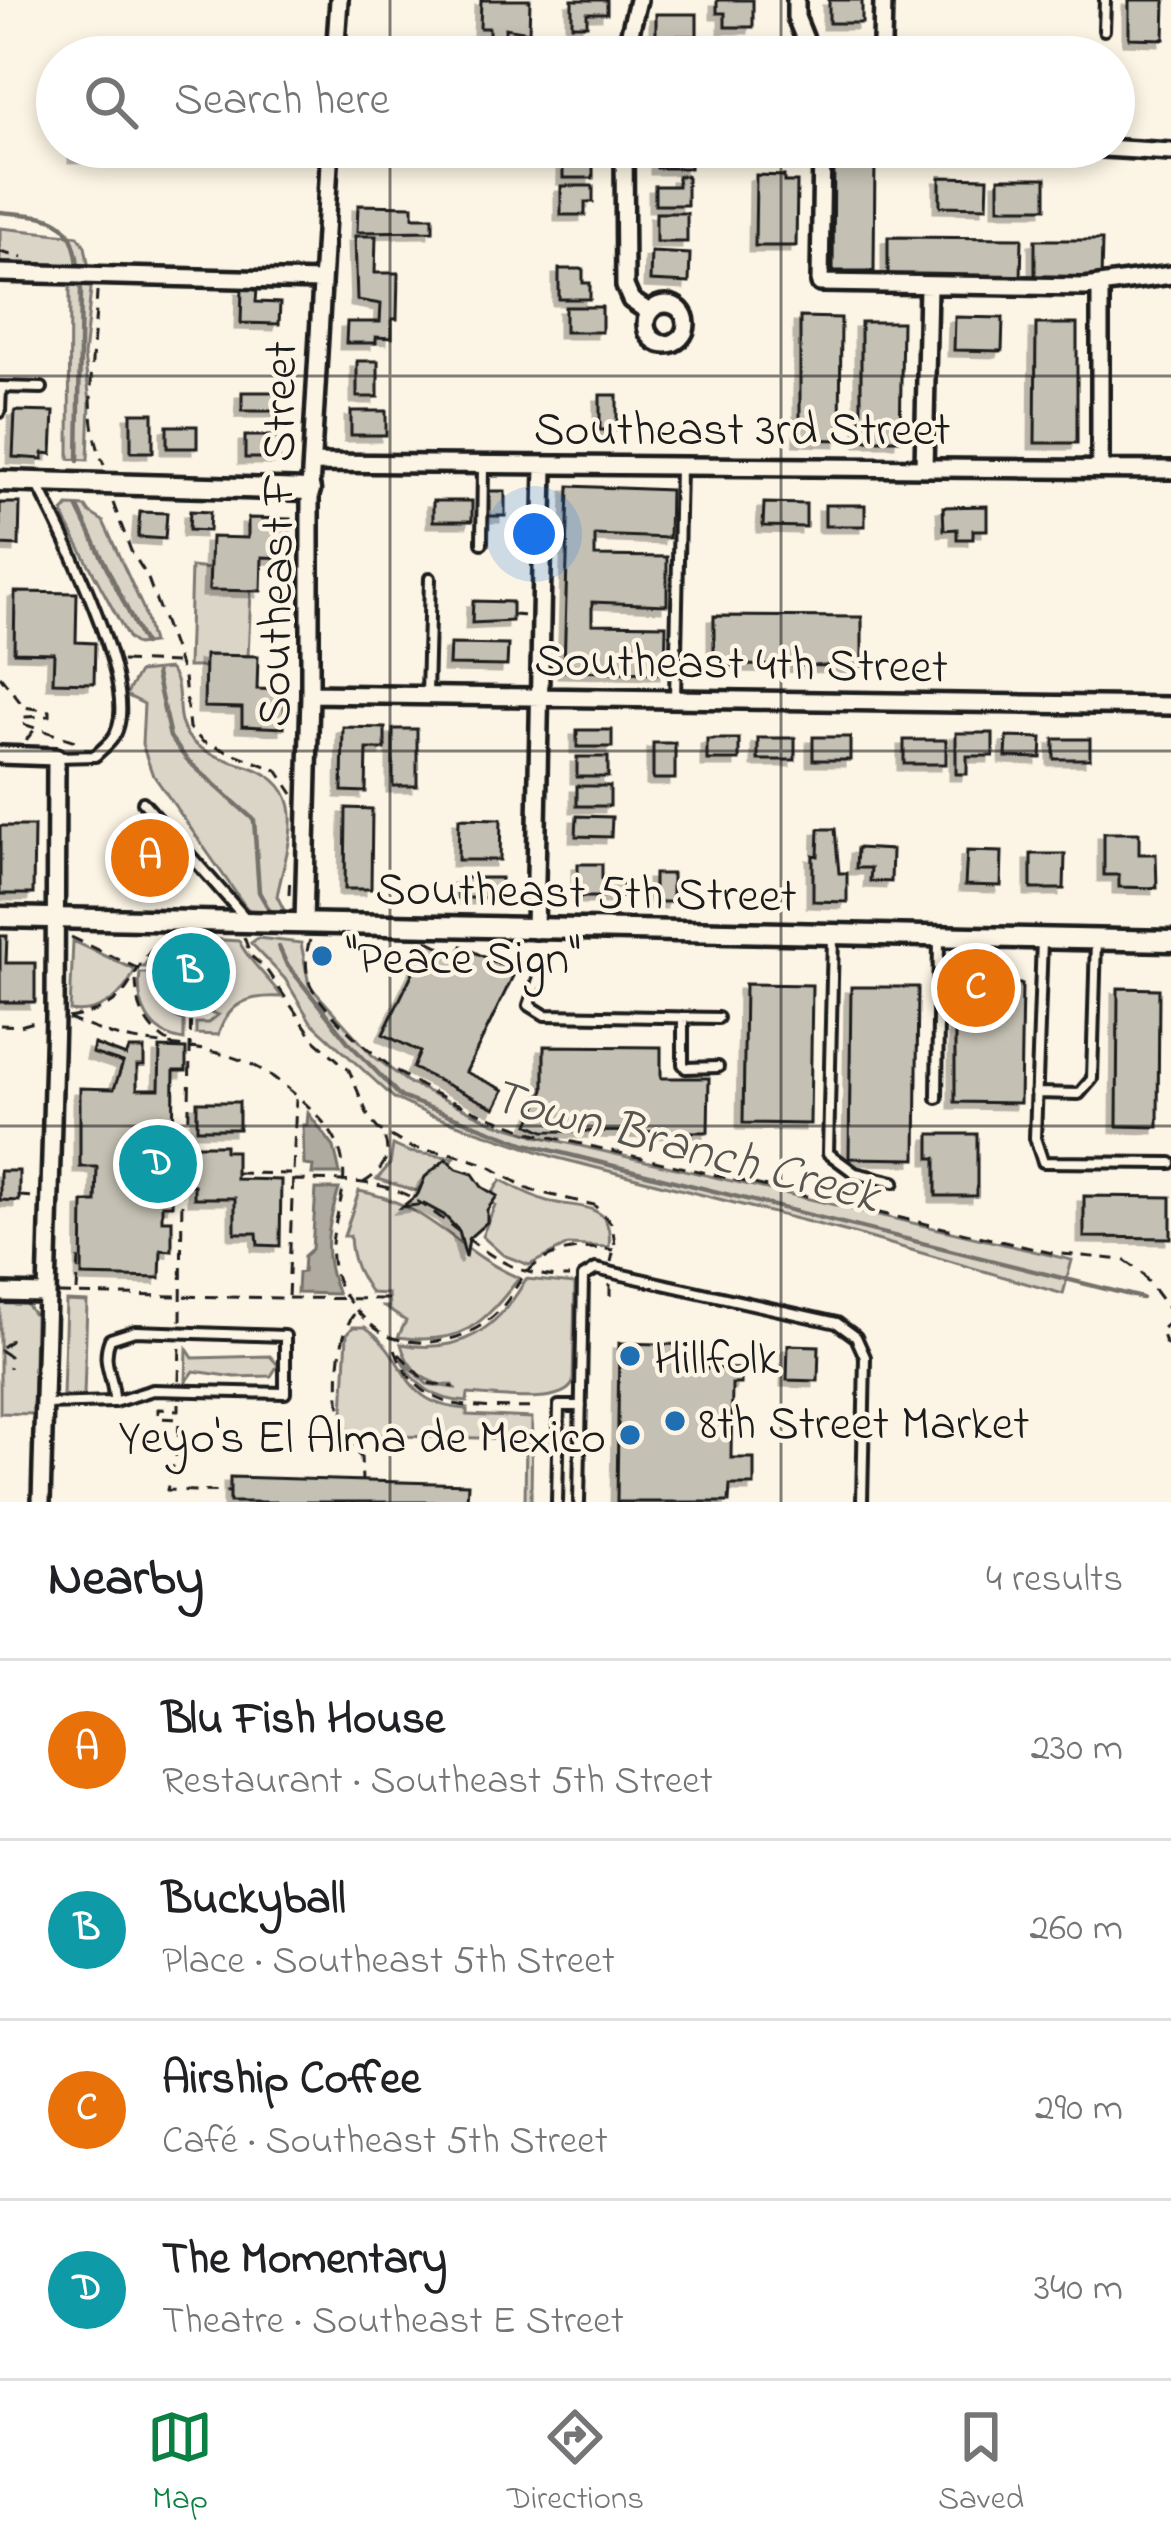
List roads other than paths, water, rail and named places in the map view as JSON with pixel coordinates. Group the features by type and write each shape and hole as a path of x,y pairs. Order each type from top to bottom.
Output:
{"street":[{"path":"336,36 339,0"},
{"path":"629,36 638,0"},
{"path":"796,0 804,36"},
{"path":"882,36 883,0"},
{"path":"1135,150 1171,152"},
{"name":"Southeast F Street","path":"308,928 310,490 329,168"},
{"path":"624,168 625,286 631,300 649,312"},
{"path":"822,168 820,283 1100,285 1171,275"},
{"path":"0,273 321,281"},
{"path":"1100,285 1100,469"},
{"path":"923,468 928,286"},
{"name":"Southeast 3rd Street","path":"312,463 1171,470"},
{"path":"535,930 544,465"},
{"path":"0,481 310,490"},
{"name":"Southeast 4th Street","path":"310,694 1171,706"},
{"path":"0,755 56,757 55,1018 41,1502"},
{"name":"Southeast 5th Street","path":"0,917 246,929 1171,941"},
{"path":"0,1293 45,1294"}],"lane":[{"path":"1105,0 1105,30"},
{"path":"0,412 0,387 42,388"},
{"path":"482,543 483,464"},
{"path":"675,699 680,466"},
{"path":"36,482 87,590 120,694 119,725 111,741 95,756 56,757"},
{"path":"428,695 430,578"},
{"path":"143,802 246,929"},
{"path":"833,934 828,1154 855,1173 894,1182"},
{"path":"937,1098 939,936"},
{"path":"1042,938 1035,1138 1043,1162 1171,1163"},
{"path":"1036,1093 1079,1094 1093,1079 1096,940"},
{"path":"541,970 529,1004 545,1015 718,1018"},
{"path":"683,1018 683,1064 686,1068 718,1067"},
{"path":"579,1502 583,1277 596,1269 838,1323 856,1337 865,1357 862,1502"},
{"path":"44,1404 114,1402 153,1390 285,1394 285,1336 135,1331 110,1340 104,1355 115,1380 114,1402"},
{"path":"557,1502 559,1406 581,1406"}],"waterway":[{"name":"Town Branch Creek","path":"0,212 43,217 63,226 78,265"},
{"name":"Town Branch Creek","path":"78,461 81,289"},
{"name":"Town Branch Creek","path":"78,508 144,644"},
{"name":"Town Branch Creek","path":"156,674 170,737 187,760 254,820 259,892 271,913"},
{"name":"Town Branch Creek","path":"279,947 286,963 348,1042 401,1097 526,1144 1142,1298"}],"place":[{"name":"Blu Fish House","path":"150,858"},
{"name":"\"Peace Sign\"","path":"322,956"},
{"name":"Buckyball","path":"191,972"},
{"name":"Airship Coffee","path":"976,988"},
{"name":"The Momentary","path":"158,1164"},
{"name":"Hillfolk","path":"630,1356"},
{"name":"8th Street Market","path":"675,1421"},
{"name":"Yeyo's El Alma de Mexico","path":"630,1435"}]}
